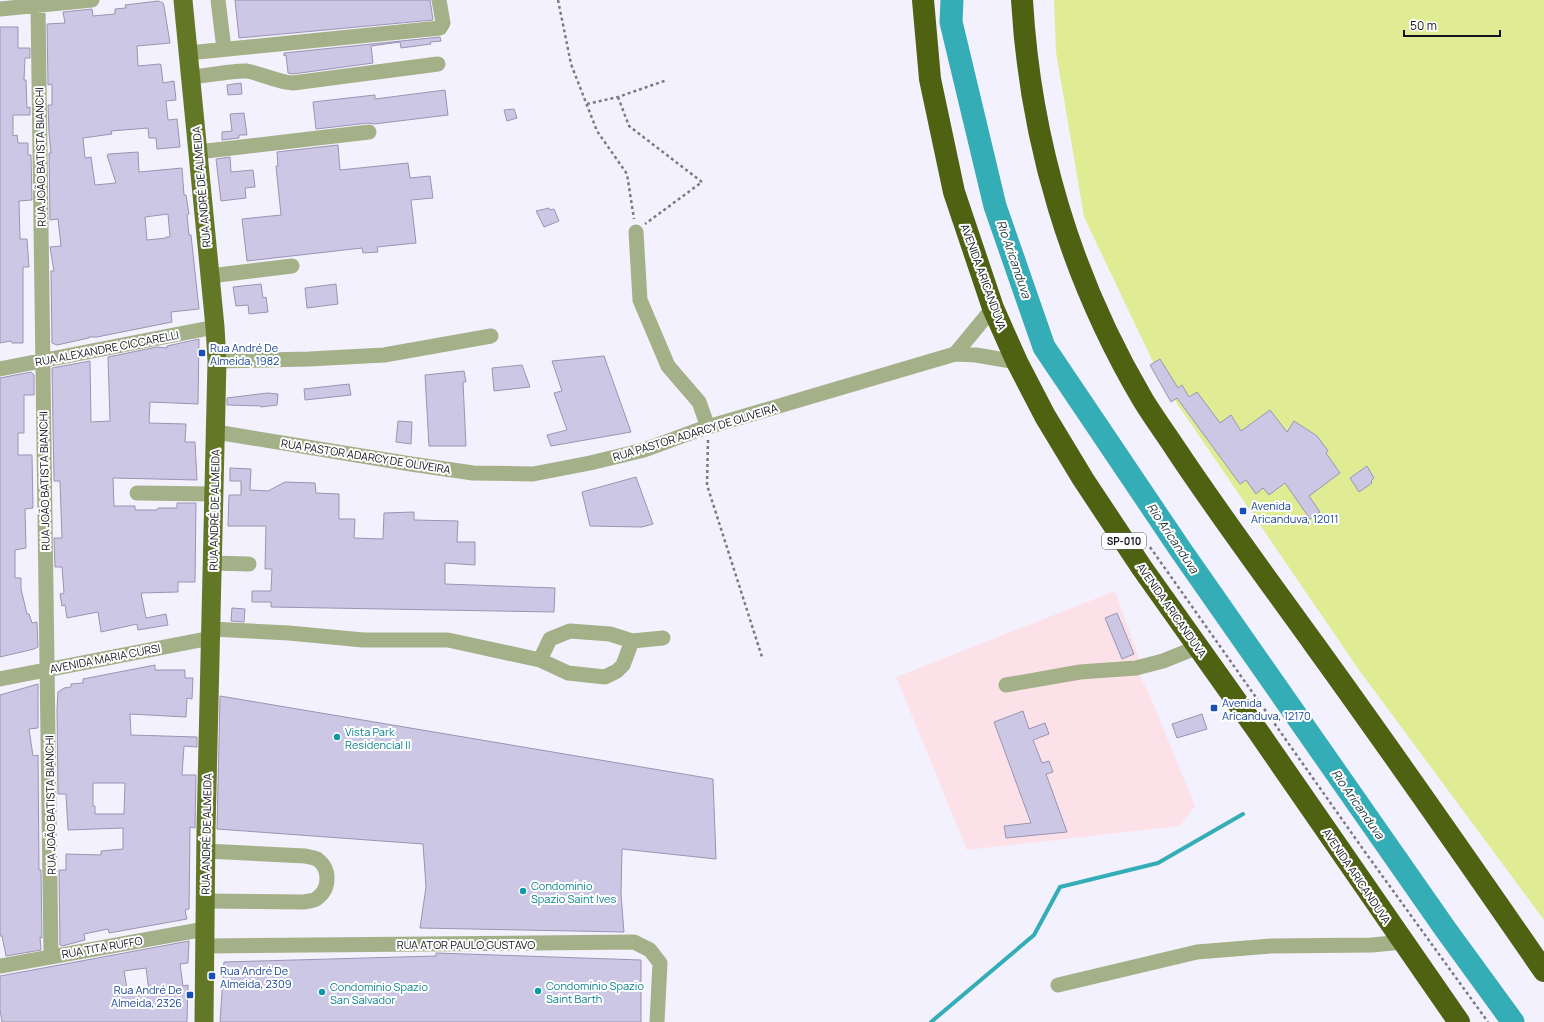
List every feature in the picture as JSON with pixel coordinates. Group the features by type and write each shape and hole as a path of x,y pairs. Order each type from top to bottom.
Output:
{"highway":[{"name":"AVENIDA ARICANDUVA","path":"923,0 930,79 954,192 993,308 1017,362 1044,416 1082,479 1142,568 1458,1022"},
{"path":"1022,0 1031,89 1052,187 1080,272 1109,336 1133,381 1196,480 1354,699 1544,971"}],"main road":[{"name":"RUA ANDRÉ DE ALMEIDA","path":"183,0 217,361 206,851 204,1022"}],"street":[{"path":"0,9 92,0"},
{"path":"218,0 224,49"},
{"path":"188,53 440,28 442,23 439,0"},
{"name":"RUA JOÃO BATISTA BIANCHI","path":"38,6 42,361 52,956"},
{"path":"191,77 245,71 281,82 293,83 438,64"},
{"path":"198,152 369,132"},
{"path":"636,232 640,300 668,366 699,402 708,427"},
{"path":"210,276 292,266"},
{"path":"955,354 993,308"},
{"name":"RUA ALEXANDRE CICCARELLI","path":"0,369 215,327"},
{"path":"217,361 309,359 384,355 491,336"},
{"name":"RUA PASTOR ADARCY DE OLIVEIRA","path":"216,432 466,472 533,474 590,463 644,450 708,427 955,354 976,355 1017,362"},
{"path":"136,493 214,494"},
{"path":"212,563 249,564"},
{"path":"540,660 550,639 570,632 610,634 632,641 663,638"},
{"name":"AVENIDA MARIA CURSI","path":"0,679 48,670 211,634 289,633 363,640 448,640 540,660 568,673 605,677 617,671 623,665 632,641"},
{"path":"1006,685 1080,672 1136,668 1163,661 1198,647"},
{"path":"206,851 305,856 316,858 323,865 328,879 324,892 315,900 304,902 206,901"},
{"name":"RUA TITA RUFFO","path":"0,966 52,956 205,938"},
{"name":"RUA ATOR PAULO GUSTAVO","path":"205,938 634,942 650,950 660,963 657,1022"},
{"path":"1058,985 1197,952 1271,946 1372,945 1403,942"}],"path":[{"path":"558,0 571,64 597,131 627,174 636,232 702,182 629,126 618,97"},
{"path":"587,104 618,97 667,80"},
{"path":"708,427 707,485 762,656"},
{"path":"1146,542 1488,1022"}],"shaded area":[{"path":"1115,591 1139,658 1136,668 1151,698 1195,806 1180,826 967,850 896,677"}],"green space":[{"path":"1054,0 1544,0 1544,920 1359,670 1163,383 1084,217 1056,52"}],"building":[{"path":"235,0 430,0 433,20 239,38"},
{"path":"158,1 163,3 170,43 137,46 138,66 160,64 163,83 174,81 176,100 166,101 168,120 177,119 180,147 157,149 156,138 149,138 148,128 111,131 112,134 83,138 85,158 91,157 95,185 116,183 107,155 109,154 138,152 139,172 182,168 184,195 186,195 189,214 187,215 189,235 191,235 199,309 171,312 172,322 97,337 89,337 57,345 52,343 51,271 54,271 50,247 61,246 58,219 50,220 49,153 51,153 48,105 52,105 52,84 48,85 47,24 65,23 63,12 92,9 93,16 115,14 115,9 126,8 125,5","holes":["168,214 170,237 147,240 145,217"]},
{"path":"0,27 18,27 18,48 30,48 30,58 25,58 24,80 26,80 27,108 30,107 30,115 13,115 13,136 17,135 18,143 28,143 28,155 31,155 32,200 19,201 20,239 27,239 29,267 23,267 23,343 12,343 11,341 0,343"},
{"path":"440,37 441,41 430,42 431,44 401,48 400,42 371,46 373,63 293,74 288,73 286,55 284,56 284,53"},
{"path":"241,83 242,94 228,95 227,85"},
{"path":"445,90 448,115 316,129 313,102 375,95 375,99"},
{"path":"514,109 517,118 507,121 504,110"},
{"path":"244,113 247,135 239,135 239,138 222,140 222,132 232,131 230,114"},
{"path":"338,145 340,170 408,163 410,178 430,176 433,198 411,200 416,243 377,247 378,252 363,253 362,248 247,261 242,219 281,215 276,166 278,166 277,152"},
{"path":"230,157 231,172 253,170 255,187 245,188 246,198 221,201 216,159"},
{"path":"549,208 550,210 554,209 559,221 544,227 536,211"},
{"path":"261,284 263,298 266,297 268,312 249,314 248,305 236,306 233,287"},
{"path":"336,284 338,304 307,308 305,288"},
{"path":"199,339 198,404 150,402 149,423 186,424 185,442 195,442 197,480 113,478 114,506 135,506 135,510 157,510 158,508 177,508 177,503 196,503 195,582 178,582 178,592 141,593 146,618 166,614 168,625 138,630 137,624 101,632 98,612 67,618 65,605 62,606 60,594 64,593 62,567 55,567 54,538 62,538 60,481 54,481 52,368 90,361 91,422 110,421 108,357 157,347 167,348 167,346"},
{"path":"604,356 631,432 551,446 547,435 567,430 554,393 562,391 552,361"},
{"path":"1160,359 1178,388 1182,385 1189,397 1197,392 1220,423 1231,415 1241,431 1270,410 1287,432 1294,421 1317,436 1328,451 1326,453 1340,473 1309,496 1320,512 1310,519 1285,483 1269,495 1263,488 1256,494 1246,480 1240,484 1177,398 1171,402 1150,365"},
{"path":"522,365 530,387 494,391 492,368"},
{"path":"464,371 466,382 463,382 466,446 429,446 425,375"},
{"path":"31,372 34,375 34,395 24,395 24,433 18,433 18,455 32,455 33,508 25,509 26,548 15,550 15,578 21,578 21,589 27,614 29,614 32,623 37,622 38,647 0,657 0,378"},
{"path":"349,384 351,395 305,400 304,389"},
{"path":"267,393 278,394 277,405 261,407 227,405 227,398"},
{"path":"398,421 412,422 411,444 396,442"},
{"path":"1367,466 1374,478 1371,481 1372,483 1359,492 1350,478"},
{"path":"230,468 251,469 250,490 268,491 285,482 315,483 316,493 339,494 339,519 355,519 354,538 383,539 384,513 414,512 414,520 458,521 457,542 475,542 475,565 445,563 445,584 555,588 554,612 271,607 271,602 252,602 252,591 271,591 272,569 265,569 266,526 228,526 229,495 241,495 241,481 230,481"},
{"path":"636,477 653,524 642,527 590,526 582,492"},
{"path":"232,608 245,609 244,622 231,621"},
{"path":"1117,613 1134,654 1122,659 1105,618"},
{"path":"155,665 155,670 185,670 185,678 193,678 192,699 187,698 186,717 130,714 131,735 197,737 197,747 184,746 182,775 196,775 195,828 190,827 189,909 185,910 187,919 109,933 108,929 84,934 85,940 62,946 60,945 59,870 66,870 66,854 101,855 101,851 123,849 123,828 68,830 66,794 58,794 58,692 64,688 71,687 71,684 83,683 83,679","holes":["93,783 125,783 124,814 95,814 95,806 93,806"]},
{"path":"38,684 38,728 29,729 33,756 38,755 39,870 41,870 41,950 6,956 2,936 0,936 0,695"},
{"name":"Vista Park Residencial II","path":"220,696 713,779 716,859 622,849 621,895 624,932 420,928 426,887 423,844 217,829"},
{"path":"1023,711 1029,729 1045,723 1049,734 1033,740 1042,763 1049,761 1053,772 1046,774 1067,832 1006,838 1004,826 1031,823 994,722"},
{"path":"1202,714 1207,729 1177,738 1172,724"},
{"path":"189,941 188,963 180,964 183,986 188,985 187,1022 2,1022 0,1010 0,976","holes":["146,968 149,991 128,994 124,971"]},
{"path":"436,953 641,960 641,1022 220,1022 224,962 436,956"}],"waterway":[{"name":"Rio Aricanduva","path":"952,0 951,22 995,206 1044,347 1180,549 1446,930 1513,1022"},
{"path":"931,1022 1034,935 1060,887 1158,863 1243,814"}],"place":[{"name":"Rua André De Almeida, 1982","path":"202,353"},
{"name":"Avenida Aricanduva, 12011","path":"1243,511"},
{"name":"Avenida Aricanduva, 12170","path":"1214,708"},
{"name":"Vista Park Residencial II","path":"337,737"},
{"name":"Condomínio Spazio Saint Ives","path":"523,891"},
{"name":"Rua André De Almeida, 2309","path":"212,976"},
{"name":"Condomínio Spazio Saint Barth","path":"538,991"},
{"name":"Condomínio Spazio San Salvador","path":"322,992"},
{"name":"Rua André De Almeida, 2326","path":"190,995"}]}
